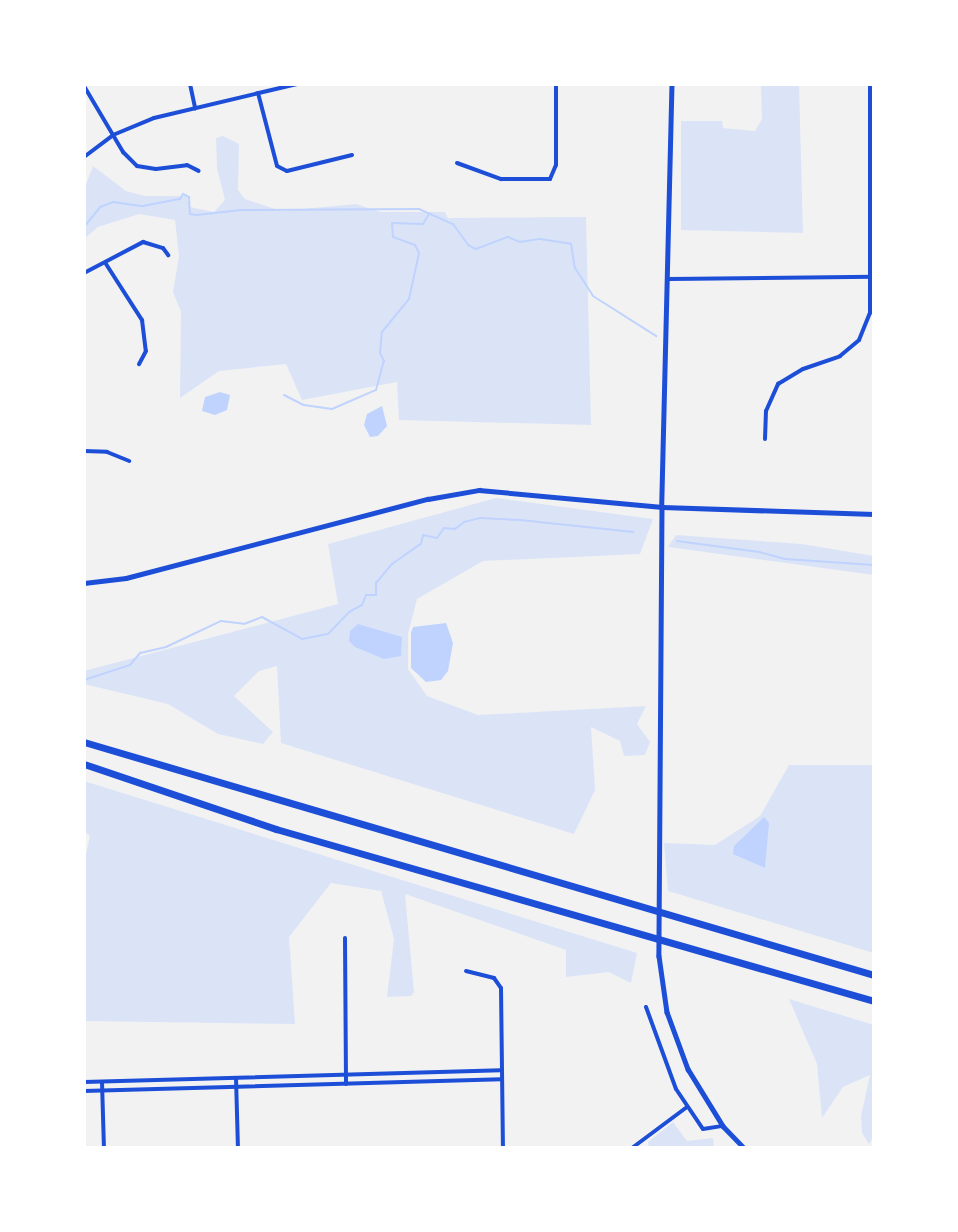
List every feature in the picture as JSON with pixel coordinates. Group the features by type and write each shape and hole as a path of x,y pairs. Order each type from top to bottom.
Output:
{"highway":[{"path":"84,742 874,975"},
{"path":"84,764 276,830 874,1001"}],"street":[{"path":"190,84 195,108"},
{"path":"84,158 113,135 154,118 297,84"},
{"path":"457,163 501,179 550,179 556,165 556,84"},
{"path":"672,84 662,507 657,890 659,956 675,1041 723,1126 744,1148"},
{"path":"765,439 766,411 778,384 803,369 840,356 859,340 870,313 872,112 870,84"},
{"path":"84,86 113,135 137,166 156,169 187,165 200,171"},
{"path":"258,93 277,166 287,171 352,155"},
{"path":"84,273 106,264 132,246 143,242 163,248 168,255"},
{"path":"106,264 142,320 146,351 140,364"},
{"path":"669,279 872,277"},
{"path":"84,451 107,452 129,461"},
{"path":"84,583 121,580 428,499 479,490 662,507 874,514"},
{"path":"345,938 346,1084"},
{"path":"466,971 494,978 501,988 503,1148"},
{"path":"646,1007 659,1053 687,1107 703,1130 723,1126"},
{"path":"84,1082 501,1070"},
{"path":"236,1078 238,1148"},
{"path":"84,1091 501,1079"},
{"path":"102,1082 104,1148"},
{"path":"632,1148 687,1107"}],"shaded area":[{"path":"761,84 799,84 803,233 681,230 681,121 722,121 723,128 755,131 762,119"},
{"path":"223,136 239,144 238,190 245,199 281,211 356,204 381,212 445,212 448,218 586,217 591,425 399,420 397,382 302,400 286,364 219,371 180,398 181,312 173,292 179,256 175,220 139,214 98,227 84,239 84,190 93,166 126,191 145,196 187,196 190,207 214,212 225,200 217,168 216,138"},
{"path":"496,498 653,519 640,554 483,561 417,599 408,634 408,669 427,696 478,715 646,706 637,724 650,742 645,755 624,756 620,741 591,727 595,790 574,834 281,743 277,666 259,671 234,696 273,732 263,744 218,734 168,704 84,684 84,671 338,604 328,544"},
{"path":"676,535 802,544 874,556 874,575 668,547"},
{"path":"789,765 874,765 874,953 668,891 664,843 715,845 760,816"},
{"path":"84,781 637,953 631,983 609,972 566,977 566,950 405,894 414,992 411,996 387,997 394,939 381,891 331,883 289,937 295,1024 84,1021 84,863 90,836 84,831"},
{"path":"789,999 874,1025 874,1136 869,1144 862,1133 861,1116 870,1075 843,1087 822,1118 817,1064"},
{"path":"673,1122 687,1141 713,1138 714,1148 649,1148 648,1142"}],"water":[{"path":"220,392 230,395 227,410 215,415 202,411 205,397"},
{"path":"382,406 387,426 378,436 370,437 364,425 367,414"},
{"path":"446,623 453,643 448,671 441,680 426,682 411,668 413,627"},
{"path":"358,624 402,637 401,656 384,659 355,647 349,641 350,631"},
{"path":"764,817 769,823 765,868 733,854 734,846"}],"waterway":[{"path":"84,227 100,207 113,202 143,206 180,199 183,194 189,197 190,214 197,215 241,210 419,209 453,224 468,245 476,249 508,237 520,242 540,239 571,244 575,268 593,296 656,336"},
{"path":"284,395 304,405 332,409 376,390 384,361 380,353 382,332 409,299 419,253 415,245 393,237 392,223 423,224 429,214"},
{"path":"84,680 130,665 140,653 166,647 221,621 244,624 262,617 302,639 328,634 349,612 362,605 366,595 376,595 376,583 392,564 421,544 423,535 437,538 444,528 455,529 464,522 480,518 520,520 633,532"},
{"path":"677,541 759,552 785,559 874,565"}]}
